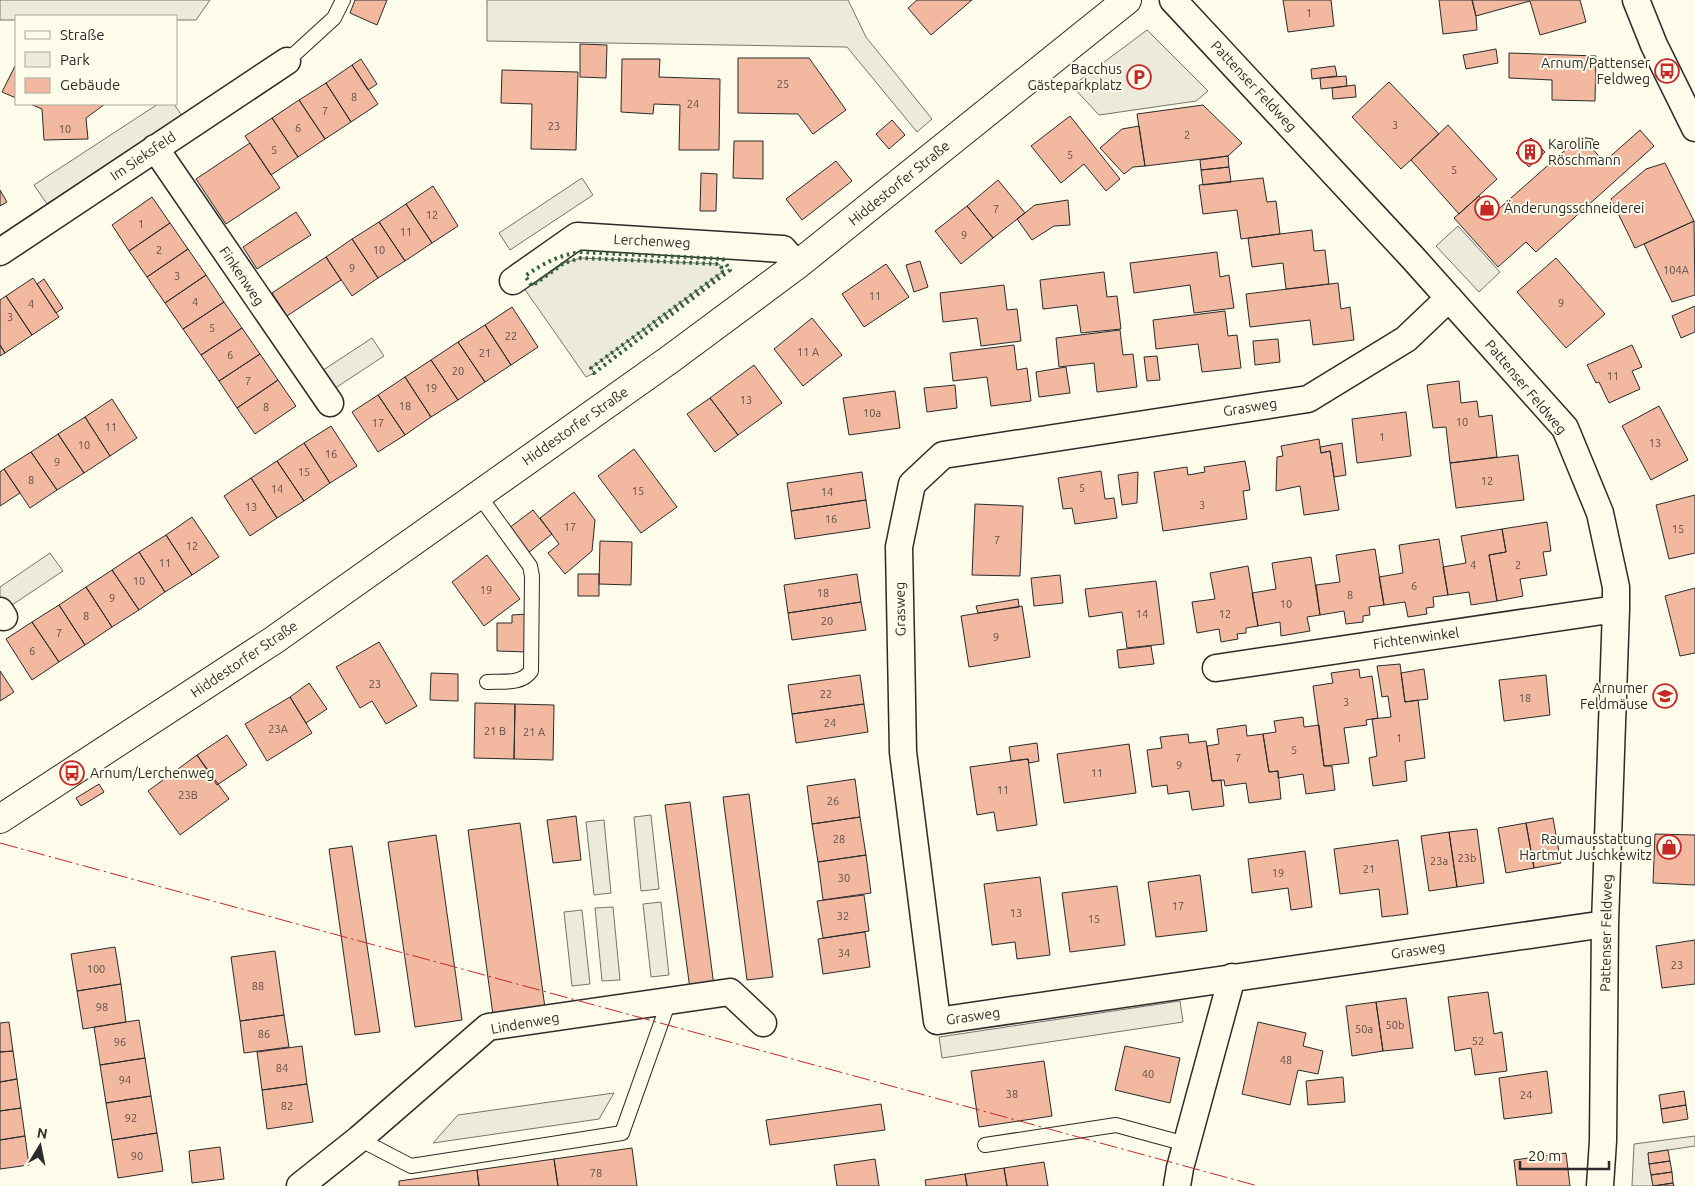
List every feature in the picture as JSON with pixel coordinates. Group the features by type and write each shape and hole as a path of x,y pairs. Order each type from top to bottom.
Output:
{"main road":[{"name":"Hiddestorfer Straße","path":"0,819 274,640 669,360 797,265 1128,0"}],"street":[{"name":"Pattenser Feldweg","path":"1173,0 1307,142 1565,428 1600,513 1616,587 1605,924 1603,1141 1600,1186"},
{"path":"1636,0 1654,45 1695,128"},
{"name":"Im Sieksfeld","path":"0,252 287,61"},
{"name":"Finkenweg","path":"155,148 330,404"},
{"name":"Lerchenweg","path":"513,281 577,236 783,249 797,265"},
{"name":"Grasweg","path":"1448,298 1406,339 1308,398 944,455 912,484 899,547 903,752 937,1021 1605,924"},
{"name":"Fichtenwinkel","path":"1216,668 1616,609"},
{"path":"1177,1186 1186,1144 1232,977"},
{"name":"Lindenweg","path":"300,1186 359,1139 488,1027 730,992 763,1023"}],"lane":[{"path":"287,61 334,18 343,0"},
{"path":"478,494 530,566 532,576 531,671 524,679 516,681 486,682"},
{"path":"359,1139 411,1166 622,1133 669,1001"},
{"path":"985,1145 1116,1125 1186,1144"}],"green space":[{"path":"0,0 210,0 196,20 178,20 178,15 15,15 15,20 0,20"},
{"path":"487,0 848,0 866,37 932,119 917,132 847,47 487,41"},
{"path":"581,258 719,264 724,271 591,368 594,373 586,377 519,281 525,276 532,286 564,263"},
{"path":"1695,1136 1695,1146 1648,1153 1653,1186 1632,1186 1634,1144"}],"shaded area":[{"name":"Bacchus Gästeparkplatz","path":"1147,30 1208,91 1196,101 1099,115 1072,86"},
{"path":"156,105 175,105 182,116 47,204 34,185"},
{"path":"582,178 593,195 510,250 499,233"},
{"path":"1458,226 1500,272 1479,292 1436,246"},
{"path":"372,338 384,356 314,402 302,384"},
{"path":"50,553 63,571 0,613 0,587"},
{"path":"651,815 659,889 641,891 634,817"},
{"path":"604,820 611,893 594,895 586,822"},
{"path":"661,902 669,975 651,977 643,904"},
{"path":"613,907 620,980 602,981 595,908"},
{"path":"582,910 590,984 572,986 564,912"},
{"path":"1180,1001 1183,1022 942,1058 939,1037"},
{"path":"614,1093 599,1119 433,1143 458,1115"}],"building":[{"path":"355,0 387,0 377,25 350,13"},
{"path":"917,0 972,0 931,35 908,8"},
{"path":"1283,0 1331,0 1334,26 1288,32"},
{"path":"1439,0 1472,0 1477,30 1443,34"},
{"path":"1472,0 1580,0 1586,22 1540,35 1530,1 1476,16"},
{"path":"580,44 607,45 606,78 580,77"},
{"path":"1496,49 1498,63 1466,69 1463,55"},
{"path":"1509,53 1596,56 1595,101 1552,100 1552,80 1509,78"},
{"path":"738,58 809,58 846,110 813,134 798,114 738,113"},
{"path":"361,59 377,84 368,90 352,65"},
{"path":"622,59 660,59 659,77 720,79 719,150 679,150 680,105 654,104 653,114 621,112"},
{"path":"352,65 378,104 351,122 326,83"},
{"path":"15,66 15,98 2,92"},
{"path":"1335,66 1337,76 1312,79 1311,69"},
{"path":"502,70 578,72 576,150 531,149 532,104 501,103"},
{"path":"1346,76 1347,86 1321,89 1320,78"},
{"path":"1389,82 1439,134 1401,169 1352,117"},
{"path":"326,83 351,122 325,139 299,100"},
{"path":"1355,85 1356,97 1333,99 1332,88"},
{"path":"299,100 325,139 298,157 272,118"},
{"path":"32,105 104,105 86,118 88,139 44,140 42,109"},
{"path":"1203,105 1242,143 1228,156 1145,166 1137,114"},
{"path":"1070,116 1120,179 1106,191 1084,164 1061,183 1031,146"},
{"path":"272,118 298,157 271,175 245,136"},
{"path":"892,120 905,135 889,149 876,134"},
{"path":"1448,125 1497,179 1459,214 1411,160"},
{"path":"1139,126 1145,166 1133,167 1124,174 1100,148 1122,129"},
{"path":"1640,130 1654,146 1536,252 1526,242 1498,267 1454,218 1479,196 1494,213 1580,137 1593,139 1591,147 1604,162"},
{"name":"Karoline Röschmann","path":"1531,138 1545,152 1529,167 1516,153"},
{"path":"734,141 763,141 763,179 733,178"},
{"path":"250,143 280,188 226,224 196,179"},
{"path":"1228,156 1229,167 1201,170 1200,160"},
{"path":"836,161 852,181 802,220 786,199"},
{"path":"1665,163 1694,221 1635,248 1611,199 1646,169"},
{"path":"1229,167 1231,182 1203,185 1201,170"},
{"path":"701,173 717,174 716,211 700,211"},
{"path":"1263,178 1267,202 1276,201 1280,234 1241,239 1237,210 1203,214 1199,185"},
{"path":"998,180 1025,213 993,238 967,206"},
{"path":"433,186 458,226 432,243 406,204"},
{"path":"0,190 7,202 0,206"},
{"path":"152,197 170,223 129,251 112,225"},
{"path":"1068,200 1070,225 1054,226 1032,240 1017,219 1035,205"},
{"path":"406,204 432,243 405,261 379,222"},
{"path":"967,206 993,238 961,264 935,231"},
{"path":"296,212 311,235 257,269 243,247"},
{"path":"1694,221 1695,295 1672,302 1644,244"},
{"path":"379,222 405,261 378,278 352,239"},
{"path":"170,223 188,249 147,277 129,251"},
{"path":"1312,230 1314,251 1325,250 1329,284 1286,289 1283,263 1252,267 1248,238"},
{"path":"352,239 378,278 352,296 326,257"},
{"path":"188,249 206,275 165,303 147,277"},
{"path":"1217,252 1220,277 1229,275 1234,308 1194,313 1190,285 1134,293 1130,263"},
{"path":"326,257 341,280 287,316 272,293"},
{"path":"1556,258 1605,314 1566,348 1517,292"},
{"path":"920,261 928,287 914,292 906,265"},
{"path":"886,264 909,297 864,327 842,294"},
{"path":"1104,272 1107,297 1117,296 1121,329 1081,333 1077,305 1043,309 1040,280"},
{"path":"206,275 224,302 183,329 165,303"},
{"path":"33,278 59,317 32,335 6,296"},
{"path":"44,279 63,308 56,313 37,284"},
{"path":"1338,283 1341,309 1350,307 1354,340 1313,345 1310,320 1250,327 1246,294"},
{"path":"1004,285 1007,310 1017,309 1021,341 981,346 977,318 943,322 940,293"},
{"path":"6,296 32,335 5,353 0,345 0,300"},
{"path":"224,302 242,328 201,355 183,329"},
{"path":"1695,306 1695,332 1681,338 1672,316"},
{"path":"512,307 538,347 511,365 485,325"},
{"path":"1225,311 1228,336 1237,335 1241,368 1202,372 1198,344 1156,349 1153,320"},
{"path":"812,318 842,355 803,386 774,349"},
{"path":"485,325 511,365 485,382 458,342"},
{"path":"242,328 260,354 219,381 201,355"},
{"path":"1120,330 1123,355 1133,354 1137,387 1097,392 1094,363 1059,367 1056,338"},
{"path":"1278,339 1280,362 1255,365 1253,341"},
{"path":"458,342 485,382 458,400 431,360"},
{"path":"0,345 5,353 0,356"},
{"path":"1014,345 1017,370 1027,368 1031,401 991,406 987,377 953,381 950,353"},
{"path":"1632,345 1642,367 1632,371 1640,389 1609,403 1599,382 1596,383 1587,365"},
{"path":"260,354 278,380 237,408 219,381"},
{"path":"1157,356 1160,380 1147,381 1144,357"},
{"path":"431,360 458,400 431,417 405,377"},
{"path":"754,365 782,403 738,435 710,398"},
{"path":"1066,367 1070,393 1039,397 1036,372"},
{"path":"405,377 431,417 405,435 378,395"},
{"path":"278,380 296,406 255,434 237,408"},
{"path":"1459,381 1461,403 1477,401 1479,417 1492,415 1497,457 1450,463 1446,427 1433,428 1427,385"},
{"path":"955,385 957,408 927,412 924,388"},
{"path":"895,391 900,428 849,435 843,398"},
{"path":"378,395 405,435 378,452 352,412"},
{"path":"710,398 738,435 715,452 687,414"},
{"path":"112,399 137,438 110,456 85,417"},
{"path":"1659,406 1688,460 1651,480 1622,426"},
{"path":"1406,412 1411,456 1357,463 1352,419"},
{"path":"85,417 110,456 84,473 58,434"},
{"path":"331,426 357,466 330,483 304,443"},
{"path":"58,434 84,473 57,490 31,452"},
{"path":"1319,439 1321,453 1330,451 1339,510 1304,515 1300,486 1276,491 1277,457 1283,456 1281,446"},
{"path":"304,443 330,483 304,501 277,461"},
{"path":"1342,443 1346,475 1334,477 1330,451 1321,453 1320,447"},
{"path":"634,449 677,507 641,533 598,476"},
{"path":"31,452 57,490 30,508 4,469"},
{"path":"1518,455 1524,500 1456,508 1450,463"},
{"path":"277,461 304,501 277,518 251,478"},
{"path":"1245,461 1250,490 1243,491 1247,519 1163,531 1154,472 1187,467 1188,475 1205,472 1204,467"},
{"path":"4,469 20,493 0,506 0,472"},
{"path":"1101,471 1105,499 1114,498 1117,518 1075,524 1072,508 1063,509 1058,478"},
{"path":"862,472 866,500 791,511 787,483"},
{"path":"1138,472 1137,503 1122,505 1118,475"},
{"path":"251,478 277,518 250,536 224,496"},
{"path":"574,492 595,520 592,551 565,574 548,553 559,544 540,518"},
{"path":"1695,495 1695,553 1669,559 1656,505"},
{"path":"866,500 870,528 795,539 791,511"},
{"path":"975,504 1023,506 1020,576 972,575"},
{"path":"533,510 552,534 528,553 509,528"},
{"path":"192,517 219,557 192,575 166,535"},
{"path":"1547,522 1551,551 1543,552 1547,575 1520,579 1523,596 1497,601 1489,555 1506,552 1502,529"},
{"path":"1502,529 1506,552 1489,555 1497,601 1471,605 1469,592 1448,595 1443,567 1466,563 1461,536"},
{"path":"166,535 192,575 165,592 139,552"},
{"path":"1439,539 1448,595 1433,597 1434,607 1426,608 1427,614 1408,617 1405,602 1384,605 1379,577 1403,573 1399,545"},
{"path":"600,541 632,542 631,585 599,584"},
{"path":"1375,549 1384,605 1369,607 1370,615 1363,616 1363,622 1346,624 1344,611 1320,615 1316,585 1340,582 1336,555"},
{"path":"139,552 165,592 139,610 112,570"},
{"path":"487,555 520,599 484,626 452,582"},
{"path":"1311,557 1320,615 1307,617 1310,631 1281,636 1280,622 1258,626 1252,593 1276,589 1272,563"},
{"path":"1248,566 1258,626 1246,628 1246,633 1237,634 1238,639 1221,642 1219,629 1197,633 1192,602 1215,599 1210,573"},
{"path":"112,570 139,610 112,627 86,587"},
{"path":"578,574 599,574 599,596 578,596"},
{"path":"857,574 861,602 788,613 784,585"},
{"path":"1060,575 1063,603 1034,606 1031,578"},
{"path":"1156,581 1164,644 1127,648 1122,612 1089,617 1085,589"},
{"path":"86,587 112,627 85,645 59,605"},
{"path":"1695,588 1695,653 1680,656 1665,596"},
{"path":"1018,599 1019,607 978,613 976,606"},
{"path":"861,602 866,630 792,640 788,613"},
{"path":"59,605 85,645 59,662 32,622"},
{"path":"1022,606 1030,657 969,667 961,616"},
{"path":"528,614 528,652 497,651 497,623 512,623 512,615"},
{"path":"32,622 59,662 32,680 6,639"},
{"path":"379,642 417,706 386,724 372,701 360,708 336,667"},
{"path":"1151,646 1154,664 1119,668 1117,650"},
{"path":"1400,664 1405,702 1418,700 1425,758 1405,761 1407,781 1373,786 1369,758 1377,756 1372,719 1391,717 1388,696 1382,697 1377,666"},
{"path":"1359,669 1360,678 1372,676 1378,718 1366,720 1367,725 1344,728 1349,763 1324,766 1313,686 1333,683 1331,673"},
{"path":"1424,669 1428,699 1405,702 1401,673"},
{"path":"0,671 14,692 0,701"},
{"path":"431,673 458,674 458,701 430,700"},
{"path":"860,675 864,704 792,714 788,685"},
{"path":"1546,675 1550,715 1504,721 1499,680"},
{"path":"309,683 327,709 306,723 290,697"},
{"path":"290,697 312,733 267,761 245,724"},
{"path":"475,703 515,704 514,759 474,758"},
{"path":"515,704 554,705 553,760 514,759"},
{"path":"864,704 868,732 796,743 792,714"},
{"path":"1303,717 1304,727 1319,725 1324,766 1332,766 1335,790 1306,794 1303,774 1278,778 1278,771 1269,772 1263,734 1276,732 1274,721"},
{"path":"1246,725 1247,736 1263,734 1269,772 1278,771 1281,799 1249,803 1246,783 1225,786 1224,780 1212,781 1207,746 1219,744 1217,729"},
{"path":"1188,734 1189,743 1206,741 1212,781 1221,780 1224,806 1192,810 1189,791 1168,794 1167,785 1152,787 1147,750 1162,748 1160,737"},
{"path":"227,735 247,765 217,785 197,755"},
{"path":"1037,743 1039,761 1029,763 1028,759 1011,761 1009,747"},
{"path":"1129,744 1136,793 1064,803 1057,754"},
{"path":"197,755 229,799 180,835 148,791"},
{"path":"1028,759 1037,825 997,831 994,812 977,815 970,767"},
{"path":"855,779 860,817 812,824 807,786"},
{"path":"99,784 104,792 81,806 76,798"},
{"path":"749,794 773,977 747,980 723,797"},
{"path":"690,802 714,986 690,989 665,805"},
{"path":"576,816 581,860 553,863 547,820"},
{"path":"860,817 866,855 818,862 812,824"},
{"path":"1553,818 1561,863 1534,868 1526,823"},
{"path":"520,823 545,1008 493,1015 468,830"},
{"path":"1526,823 1534,868 1506,873 1498,828"},
{"path":"1477,829 1484,883 1457,887 1449,832"},
{"path":"1449,832 1457,887 1429,891 1421,836"},
{"path":"1655,834 1695,835 1695,885 1653,883"},
{"path":"436,835 462,1020 415,1027 388,842"},
{"path":"1398,840 1408,914 1382,917 1379,889 1340,894 1334,849"},
{"path":"352,846 380,1032 355,1035 329,849"},
{"path":"1305,851 1312,907 1291,910 1288,888 1252,893 1248,859"},
{"path":"866,855 871,893 823,900 818,862"},
{"path":"1200,875 1207,931 1156,937 1148,882"},
{"path":"1040,877 1050,955 1017,959 1015,942 992,945 984,884"},
{"path":"1117,886 1125,945 1070,952 1062,893"},
{"path":"864,895 869,931 823,938 817,901"},
{"path":"865,932 870,967 823,974 818,939"},
{"path":"1695,940 1695,984 1662,988 1656,946"},
{"path":"115,947 121,984 77,991 71,954"},
{"path":"275,951 284,1015 240,1021 231,957"},
{"path":"121,984 126,1022 83,1029 77,991"},
{"path":"1488,992 1494,1034 1502,1032 1507,1071 1475,1075 1471,1048 1455,1051 1448,997"},
{"path":"1406,998 1413,1048 1383,1051 1376,1002"},
{"path":"1376,1002 1383,1051 1352,1056 1346,1006"},
{"path":"284,1015 289,1047 244,1053 240,1021"},
{"path":"139,1020 145,1058 100,1065 94,1027"},
{"path":"9,1022 13,1051 0,1052 0,1023"},
{"path":"1258,1022 1306,1033 1303,1046 1323,1051 1318,1074 1298,1070 1290,1105 1242,1094"},
{"path":"302,1046 307,1084 262,1090 257,1052"},
{"path":"1125,1046 1180,1058 1170,1103 1115,1090"},
{"path":"13,1051 17,1079 0,1082 0,1052"},
{"path":"145,1058 151,1096 106,1103 100,1065"},
{"path":"1044,1061 1052,1116 979,1127 971,1071"},
{"path":"1547,1071 1552,1113 1504,1119 1499,1078"},
{"path":"1343,1077 1345,1102 1308,1105 1306,1081"},
{"path":"17,1079 21,1108 0,1111 0,1082"},
{"path":"307,1084 313,1122 267,1129 262,1090"},
{"path":"1684,1091 1686,1105 1661,1109 1659,1095"},
{"path":"151,1096 157,1133 112,1140 106,1103"},
{"path":"881,1104 885,1130 770,1145 766,1120"},
{"path":"1686,1105 1688,1119 1663,1123 1661,1109"},
{"path":"21,1108 25,1136 0,1140 0,1111"},
{"path":"157,1133 163,1171 118,1178 112,1140"},
{"path":"25,1136 29,1165 0,1169 0,1140"},
{"path":"220,1147 224,1179 192,1183 189,1151"},
{"path":"632,1148 637,1186 558,1186 554,1159"},
{"path":"1668,1150 1670,1161 1649,1164 1648,1153"},
{"path":"1566,1153 1570,1186 1517,1186 1514,1160"},
{"path":"554,1159 558,1186 479,1186 477,1170"},
{"path":"875,1159 879,1186 837,1186 834,1165"},
{"path":"1670,1161 1672,1172 1651,1175 1649,1164"},
{"path":"1044,1162 1048,1186 1007,1186 1004,1168"},
{"path":"1004,1168 1007,1186 967,1186 965,1174"},
{"path":"477,1170 479,1186 399,1186 399,1181"},
{"path":"1672,1172 1673,1183 1653,1186 1651,1175"},
{"path":"965,1174 967,1186 926,1186 925,1180"},
{"path":"1673,1183 1674,1186 1653,1186"}],"hedge":[{"path":"580,252 723,259 730,270 594,373 591,368 724,271 719,264 581,258 564,263 532,286 525,276 551,261 580,252"}],"power":[{"path":"0,843 1258,1186"}],"place":[{"name":"Arnum/Pattenser Feldweg","path":"1667,71"},
{"name":"Bacchus Gästeparkplatz","path":"1139,77"},
{"name":"Karoline Röschmann","path":"1530,152"},
{"name":"Änderungsschneiderei","path":"1487,208"},
{"name":"Arnumer Feldmäuse","path":"1665,696"},
{"name":"Arnum/Lerchenweg","path":"72,773"},
{"name":"Raumausstattung Hartmut Juschkewitz","path":"1669,847"}]}
